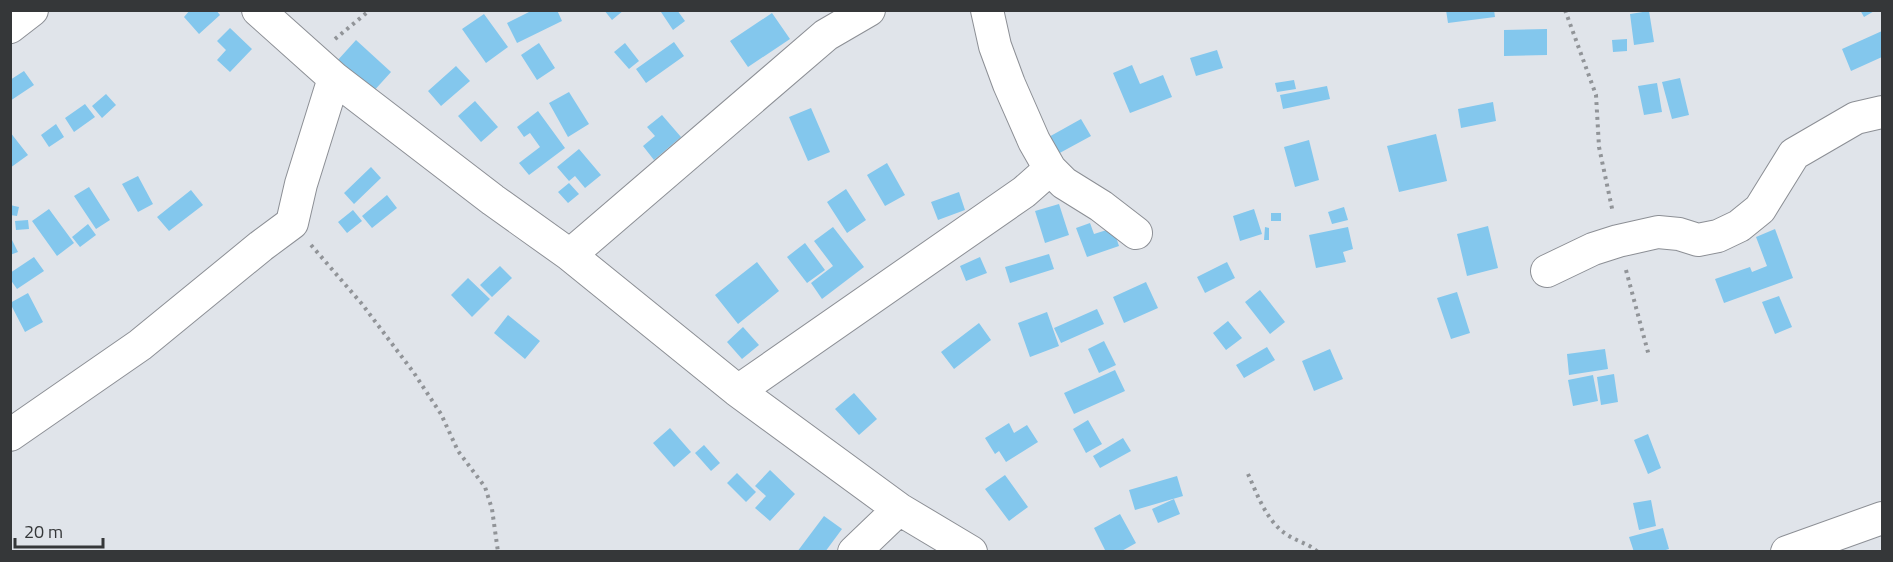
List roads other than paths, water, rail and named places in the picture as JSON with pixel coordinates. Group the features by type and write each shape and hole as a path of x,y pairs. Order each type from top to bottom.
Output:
{"street":[{"path":"10,27 32,10"},
{"path":"258,10 322,68 493,200 570,255 738,391 899,509 971,552"},
{"path":"570,255 826,35 869,10"},
{"path":"987,10 995,46 1009,84 1034,141 1050,169 1064,183 1101,206 1136,233"},
{"path":"10,435 140,345 292,223 322,68"},
{"path":"1547,271 1618,240 1658,232 1679,234 1698,240 1718,236 1739,226 1760,209 1794,154 1856,118 1882,112"},
{"path":"738,391 1024,192 1050,169"},
{"path":"854,552 899,509"},
{"path":"1787,552 1882,518"}]}
